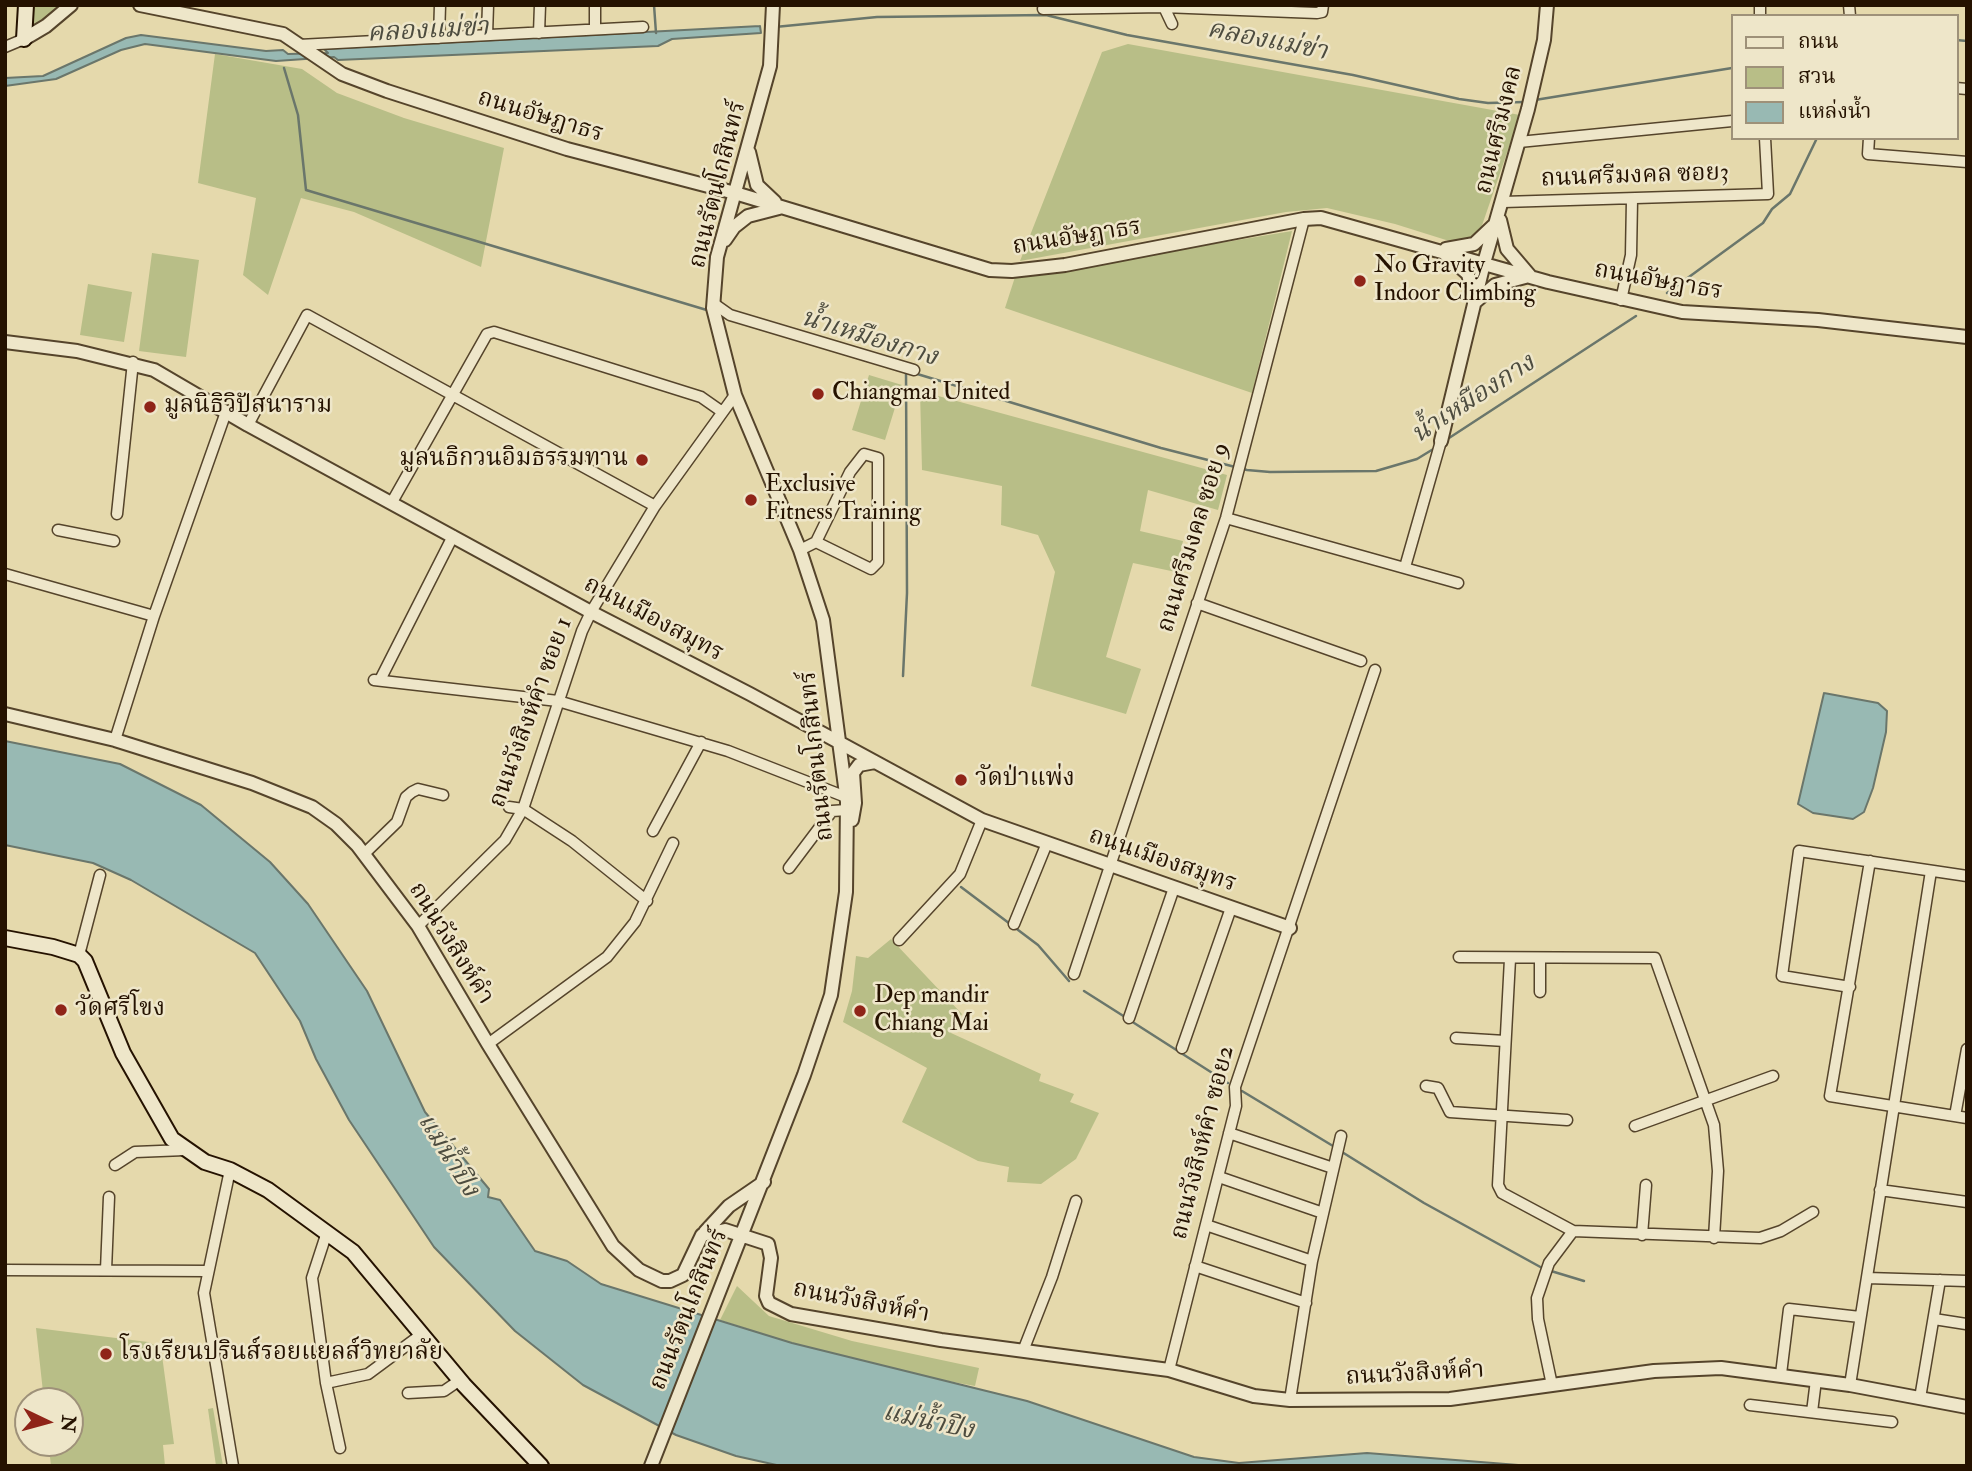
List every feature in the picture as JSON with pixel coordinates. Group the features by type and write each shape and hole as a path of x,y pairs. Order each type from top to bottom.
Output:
{"main road":[{"path":"24,39 26,5"},
{"path":"5,938 79,955 89,969 134,1077 163,1126 185,1150 205,1162 230,1170 268,1190 353,1252 460,1380 541,1466"}],"street":[{"path":"5,47 24,39 67,9 83,5"},
{"name":"ถนนอัษฎาธร","path":"139,5 158,11 283,34 342,74 567,149 735,193 1002,271 1065,265 1304,219 1340,221 1621,300 1693,313 1818,320 1967,337"},
{"path":"439,38 440,5"},
{"path":"487,35 488,5"},
{"path":"539,33 540,5"},
{"path":"595,5 595,28"},
{"path":"1043,9 1163,6 1317,13 1322,12 1323,5"},
{"name":"ถนนศรีมงคล","path":"1440,441 1484,263 1528,109 1544,40 1547,5"},
{"path":"1163,6 1172,24"},
{"name":"ถนนรัตนโกสินทร์","path":"651,1466 764,1182 831,995 839,958 848,842 840,744 823,620 800,551 735,395 720,344 713,305 719,253 768,76 774,35 774,12"},
{"path":"304,48 643,27"},
{"path":"1519,142 1730,121"},
{"name":"ถนนศรีมงคล ซอย3","path":"1503,202 1768,194 1765,140"},
{"path":"1870,140 1868,154 1967,162"},
{"path":"749,145 757,185 782,207"},
{"path":"1621,300 1631,255 1632,200"},
{"path":"719,253 740,221 756,212 782,207"},
{"path":"1439,250 1474,244 1499,217"},
{"path":"1439,250 1468,274 1474,303 1495,285 1530,276 1507,249 1499,217"},
{"name":"ถนนศรีมงคล ซอย 9","path":"1074,974 1226,518 1304,219"},
{"path":"713,305 730,314 914,370"},
{"path":"248,425 307,316 655,506"},
{"path":"392,502 487,334 494,332 701,397 721,411"},
{"name":"ถนนเมืองสมุทร","path":"5,342 77,351 133,362 178,382 248,425 591,612 982,820 1290,929"},
{"path":"117,514 133,362"},
{"name":"ถนนวังสิงห์คำ ซอย 1","path":"418,926 505,840 523,810 539,769 558,701 591,612 655,506 735,395"},
{"path":"115,740 154,616 226,412"},
{"path":"1405,567 1440,441"},
{"path":"800,551 816,542 850,472 864,454 878,458 878,562 871,569 816,542"},
{"path":"1226,518 1458,583"},
{"path":"58,530 114,541"},
{"path":"453,536 377,680 558,701 701,742 846,803"},
{"path":"5,574 154,616"},
{"path":"1197,603 1361,661"},
{"name":"ถนนวังสิงห์คำ ซอย2","path":"1169,1370 1230,1133 1236,1106 1235,1087 1375,670"},
{"name":"ถนนวังสิงห์คำ","path":"5,714 115,740 252,783 312,807 337,824 418,926 613,1246 631,1264 662,1281 677,1279 683,1275 702,1235"},
{"path":"653,831 701,742"},
{"path":"848,842 855,803 853,773 859,765 875,762"},
{"path":"364,855 397,822 406,797 412,792 418,789 443,795"},
{"path":"789,868 832,811 846,803"},
{"path":"509,807 523,810 572,841 647,901"},
{"path":"899,940 960,874 982,820"},
{"path":"488,1044 557,992 593,970 635,922 673,843"},
{"path":"1014,924 1046,843"},
{"path":"1850,987 1782,976 1799,851 1967,876"},
{"path":"1870,861 1830,1096 1967,1118"},
{"path":"1850,1385 1931,871"},
{"path":"79,955 100,875"},
{"path":"1129,1018 1174,888"},
{"path":"1182,1048 1231,908"},
{"path":"1459,957 1655,958 1714,1125 1717,1149 1714,1238"},
{"path":"1539,958 1539,992"},
{"path":"1510,959 1497,1171 1502,1194 1573,1231 1642,1235 1760,1238 1781,1231 1813,1212"},
{"path":"1456,1038 1505,1041"},
{"path":"1955,1116 1967,1049"},
{"path":"1635,1126 1773,1076"},
{"path":"1426,1086 1438,1088 1450,1112 1567,1120"},
{"path":"1230,1133 1333,1168"},
{"path":"1290,1400 1312,1261 1341,1136"},
{"path":"115,1165 135,1152 185,1150"},
{"path":"230,1170 204,1293 233,1466"},
{"path":"1219,1177 1323,1213"},
{"path":"702,1235 729,1206 764,1182"},
{"path":"1642,1235 1646,1185"},
{"path":"1881,1190 1967,1202"},
{"path":"106,1270 109,1196"},
{"path":"1023,1351 1052,1276 1076,1201"},
{"path":"1206,1225 1312,1261"},
{"path":"702,1235 718,1230 742,1234"},
{"path":"1552,1385 1538,1319 1537,1298 1549,1263 1573,1231"},
{"path":"327,1232 312,1278 326,1383 340,1448"},
{"name":"ถนนวังสิงห์คำ","path":"742,1234 768,1244 771,1258 766,1296 779,1310 941,1340 1169,1370 1254,1396 1290,1400 1450,1399 1689,1368 1721,1368 1781,1374 1967,1407"},
{"path":"1195,1266 1306,1303"},
{"path":"5,1270 208,1271"},
{"path":"1867,1278 1967,1281"},
{"path":"1920,1398 1940,1280"},
{"path":"1781,1374 1789,1309 1860,1317"},
{"path":"1934,1319 1966,1324"},
{"path":"326,1383 368,1374 422,1334"},
{"path":"408,1393 444,1391 460,1380"},
{"path":"1812,1412 1816,1380"},
{"path":"1751,1405 1892,1422"}],"green space":[{"path":"30,5 65,5 49,20 29,29"},
{"path":"1128,44 1520,115 1478,237 1462,245 1395,224 1327,208 1286,212 1020,261 1102,52"},
{"path":"215,54 302,69 337,93 404,118 504,148 481,267 354,212 301,198 268,295 243,275 256,198 198,183"},
{"path":"1292,231 1252,393 1005,308 1015,277"},
{"path":"152,253 199,260 186,357 139,351"},
{"path":"88,284 132,292 124,342 80,335"},
{"path":"869,375 902,385 885,440 852,430"},
{"path":"920,391 1227,475 1218,510 1148,490 1140,531 1183,541 1176,572 1133,563 1106,657 1141,669 1126,714 1031,686 1055,572 1038,535 1001,525 1002,486 922,470"},
{"path":"891,939 962,1014 951,1033 1041,1074 1039,1081 1074,1094 1070,1102 1099,1113 1076,1159 1041,1184 1007,1182 1009,1167 978,1161 902,1122 927,1068 843,1022 852,991 856,956 868,958"},
{"path":"737,1286 769,1316 852,1341 979,1368 975,1386 910,1374 792,1343 720,1320"},
{"path":"36,1328 148,1342 161,1348 174,1444 163,1445 165,1466 51,1466 50,1457 84,1457 84,1387 42,1387"},
{"path":"213,1408 223,1466 216,1466 208,1409"}],"water":[{"path":"760,26 761,33 672,39 658,46 338,60 334,57 276,61 145,44 121,50 56,79 5,86 5,78 43,76 126,38 141,35 266,51 283,50 288,54 328,53 324,49"},
{"path":"1824,693 1878,703 1887,711 1886,732 1873,788 1864,812 1853,819 1813,813 1798,804"},
{"name":"แม่น้ำปิง","path":"5,741 120,764 201,805 270,862 308,904 367,991 425,1112 489,1189 488,1197 500,1200 535,1251 567,1261 601,1284 792,1343 1027,1401 1194,1457 1239,1463 1367,1453 1531,1466 781,1466 736,1456 676,1435 583,1385 515,1331 434,1247 349,1120 316,1059 300,1021 255,953 131,880 93,863 5,845"}],"waterway":[{"path":"654,5 656,33"},
{"name":"คลองแม่ข่า","path":"775,27 877,17 1046,15 1127,35 1353,75 1459,99 1488,103 1525,102"},
{"name":"คลองแม่ข่า","path":"1958,40 1967,41"},
{"name":"น้ำเหมืองกาง","path":"284,68 298,115 306,190 710,311"},
{"name":"คลองแม่ข่า","path":"1535,100 1730,68"},
{"name":"น้ำเหมืองกาง","path":"1667,293 1763,223 1772,209 1790,194 1816,140"},
{"name":"น้ำเหมืองกาง","path":"1446,440 1636,316"},
{"path":"903,676 907,593 906,372"},
{"name":"น้ำเหมืองกาง","path":"914,373 1161,448 1247,470 1376,471 1417,459 1435,448"},
{"path":"961,887 1038,945 1069,981"},
{"path":"1084,991 1125,1017"},
{"path":"1131,1021 1228,1083"},
{"path":"1242,1091 1333,1146"},
{"path":"1342,1152 1424,1203 1544,1269"},
{"path":"1551,1271 1584,1281"}],"place":[{"name":"No Gravity Indoor Climbing","path":"1360,281"},
{"name":"Chiangmai United","path":"818,394"},
{"name":"มูลนิธิวิปัสนาราม","path":"150,407"},
{"name":"มูลนธิกวนอิมธรรมทาน","path":"642,460"},
{"name":"Exclusive Fitness Training","path":"751,500"},
{"name":"วัดป่าแพ่ง","path":"961,780"},
{"name":"วัดศรีโขง","path":"61,1010"},
{"name":"Dep mandir Chiang Mai","path":"860,1011"},
{"name":"โรงเรียนปรินส์รอยแยลส์วิทยาลัย","path":"106,1354"}]}
